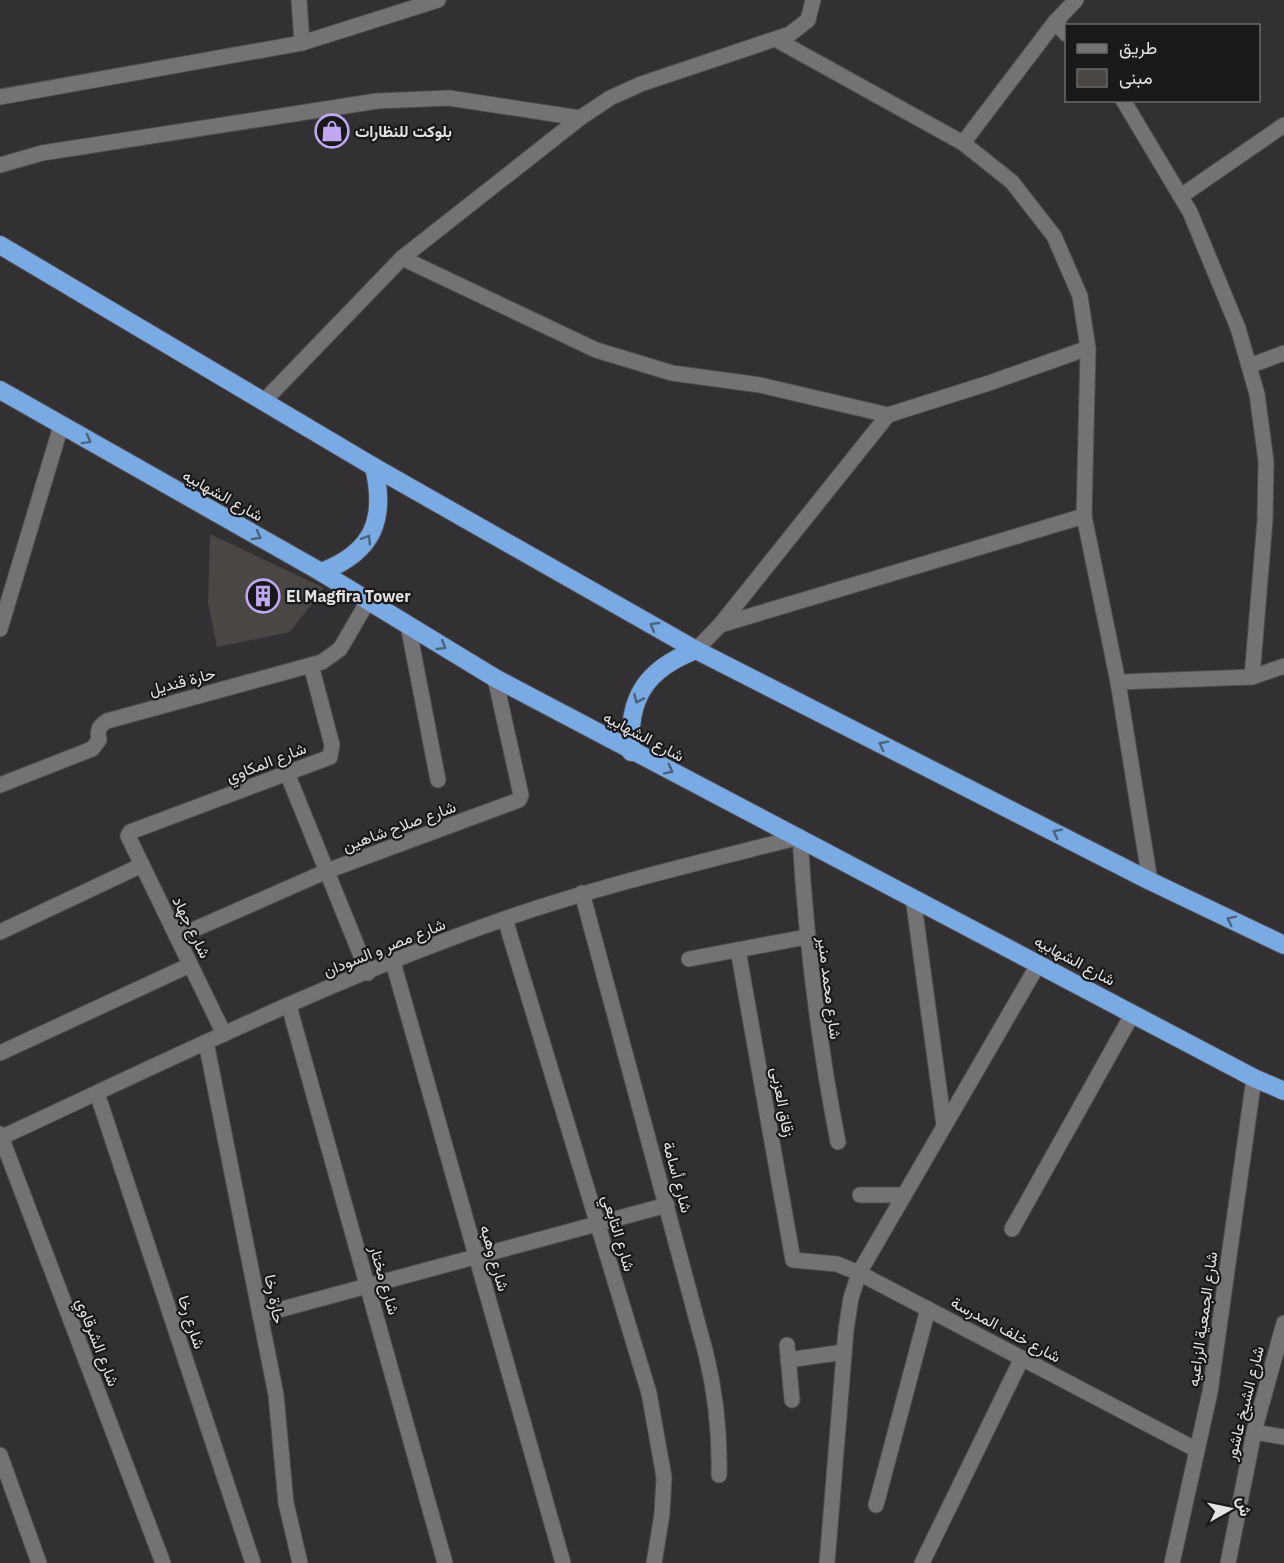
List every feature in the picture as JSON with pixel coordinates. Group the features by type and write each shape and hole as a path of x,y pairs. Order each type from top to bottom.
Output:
{"highway":[{"path":"0,245 374,466 696,650 1150,881 1284,945"},
{"name":"شارع الشهابيه","path":"0,390 321,572 495,678 1254,1078 1284,1091"},
{"path":"321,572 342,564 359,551 372,534 379,513 379,491 374,466"},
{"path":"632,752 630,729 633,707 643,687 657,670 676,658 696,650"}],"street":[{"path":"299,0 302,43"},
{"path":"0,97 302,43 438,0"},
{"path":"264,400 402,258 580,118 610,98 641,84 777,40 800,29 808,20 813,0"},
{"path":"963,142 1055,22 1076,0"},
{"path":"1055,22 1065,33"},
{"path":"777,40 963,142 1012,182 1054,236 1080,296 1088,348 1084,516 1118,682 1150,881"},
{"path":"0,165 42,153 377,101 449,98 580,118"},
{"path":"1124,102 1181,196 1238,328 1257,394 1266,461 1265,520 1252,677"},
{"path":"1181,196 1284,125"},
{"path":"402,258 596,350 672,373 760,385 888,414 989,383 1088,348"},
{"path":"1249,366 1284,353"},
{"path":"696,650 720,625 888,414"},
{"path":"0,629 61,426"},
{"path":"720,625 1084,516"},
{"name":"حارة قنديل","path":"0,785 92,749 99,740 98,732 101,725 107,721 322,662 340,649 368,601"},
{"path":"408,625 438,780"},
{"name":"شارع المكاوي","path":"128,836 130,832 330,757 332,752 311,664"},
{"path":"1118,682 1252,677 1284,666"},
{"name":"شارع صلاح شاهين","path":"177,937 327,872 519,800 521,795 495,678"},
{"path":"287,773 368,973"},
{"name":"شارع جهاد","path":"128,836 224,1034"},
{"name":"شارع مصر و السودان","path":"0,1137 224,1034 393,962 505,919 582,893 800,837"},
{"name":"شارع محمد منير","path":"800,837 806,937 821,1060 838,1142"},
{"path":"0,932 142,865"},
{"name":"شارع أسامة","path":"582,893 717,1399 720,1440 718,1475"},
{"path":"913,897 944,1125"},
{"name":"شارع التابعي","path":"505,919 649,1393 664,1477 654,1563"},
{"path":"689,959 806,937"},
{"name":"زقاق العزبى","path":"738,950 793,1260"},
{"name":"شارع وهبه","path":"393,962 563,1563"},
{"path":"827,1563 844,1352 851,1298 859,1273 1039,963"},
{"path":"0,1053 190,965"},
{"name":"شارع مختار","path":"289,1006 445,1563"},
{"path":"1012,1229 1132,1013"},
{"name":"حارة رخا","path":"206,1042 279,1418 286,1503 300,1563"},
{"name":"شارع الجمعية الزراعيه","path":"1172,1563 1216,1353 1254,1078"},
{"name":"شارع رخا","path":"97,1093 253,1563"},
{"name":"شارع الشرقاوي","path":"0,1137 163,1563"},
{"path":"860,1195 904,1195"},
{"path":"260,1315 667,1205"},
{"name":"شارع خلف المدرسة","path":"793,1260 837,1264 859,1273 1195,1449"},
{"path":"876,1505 928,1309"},
{"name":"شارع الشيخ عاشور","path":"1228,1563 1254,1432 1279,1355 1284,1323"},
{"path":"792,1400 787,1353 844,1352"},
{"path":"922,1563 1022,1358"},
{"path":"1254,1432 1284,1437"},
{"path":"0,1455 39,1563"}],"building":[{"name":"El Magfira Tower","path":"210,534 324,588 290,632 217,647 208,603"}],"place":[{"name":"بلوكت للنظارات","path":"332,131"},
{"name":"El Magfira Tower","path":"263,596"}]}
